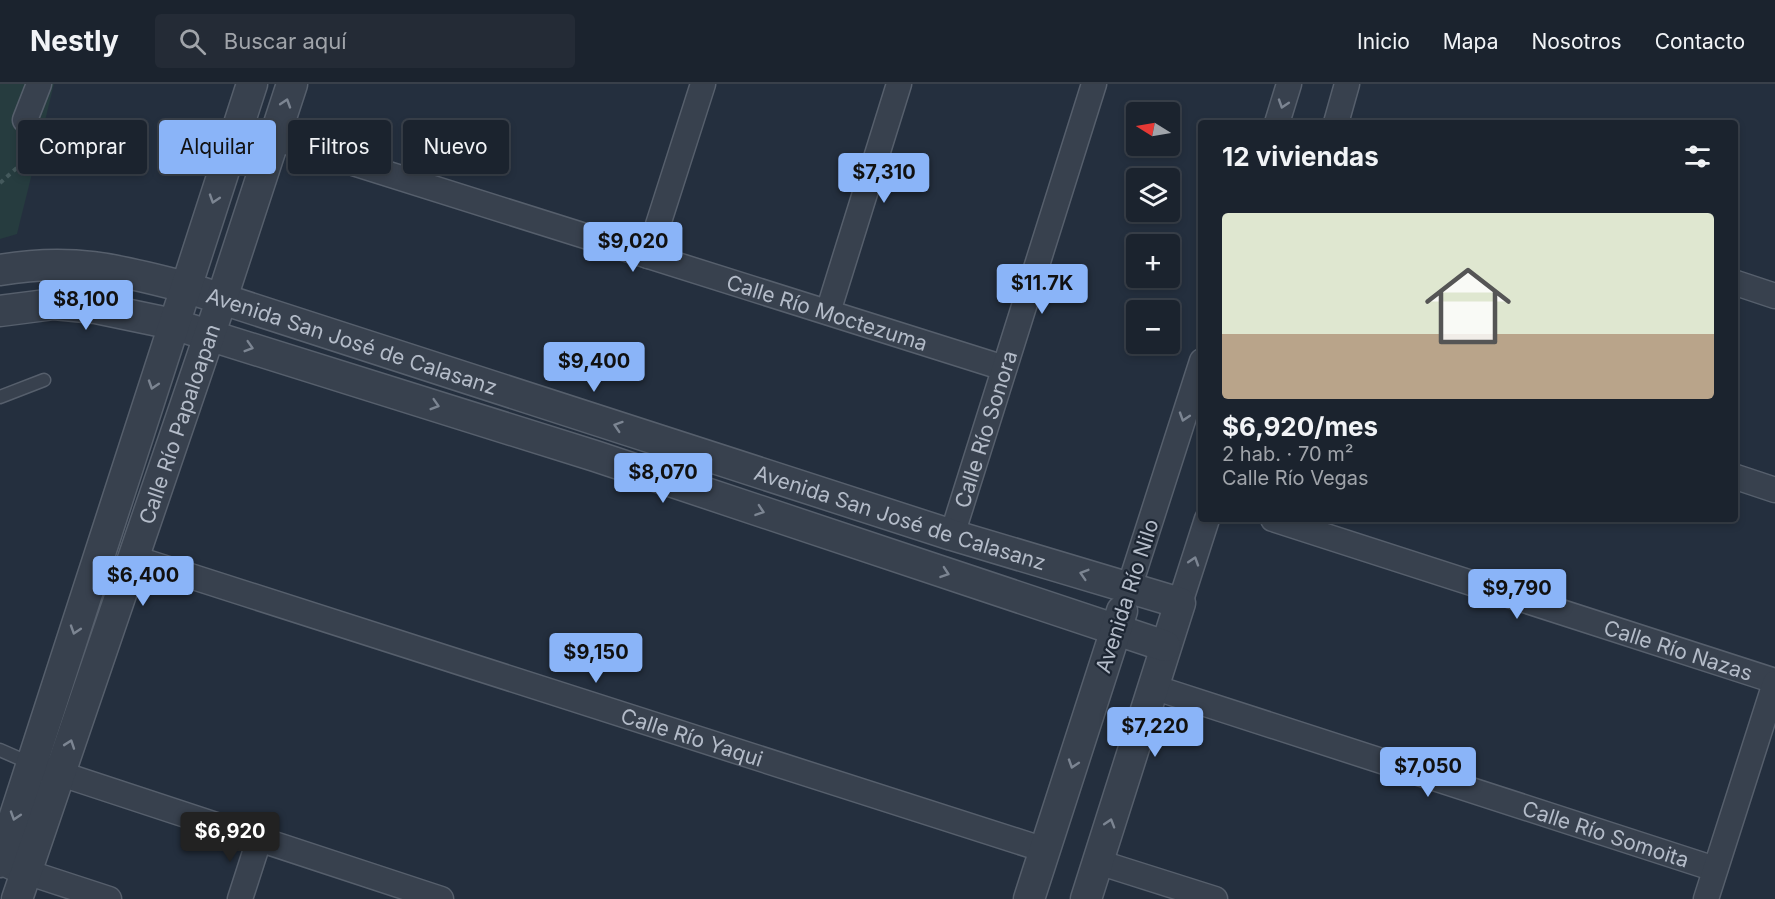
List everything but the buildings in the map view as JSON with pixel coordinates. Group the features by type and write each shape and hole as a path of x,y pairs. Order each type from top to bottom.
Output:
{"street":[{"path":"25,120 39,84"},
{"name":"Calle Río Papaloapan","path":"11,874 32,765 172,324 252,84"},
{"name":"Calle Río Papaloapan","path":"276,132 292,84"},
{"path":"648,256 703,84"},
{"path":"828,312 899,84"},
{"name":"Calle Río Sonora","path":"952,535 1094,84"},
{"path":"1278,120 1289,84"},
{"path":"1337,120 1347,84"},
{"name":"Calle Río Moctezuma","path":"276,139 1004,368"},
{"name":"Calle Río Papaloapan","path":"11,874 60,774 210,335 262,174"},
{"name":"Avenida San José de Calasanz","path":"0,270 31,265 93,265 185,287 952,535 1180,603"},
{"path":"1738,284 1775,296"},
{"name":"Avenida San José de Calasanz","path":"0,311 54,304 96,308 172,324 595,456 1165,646"},
{"name":"Avenida Río Nilo","path":"1029,899 1198,374"},
{"path":"1738,478 1775,490"},
{"path":"1086,899 1206,522"},
{"name":"Calle Río Nazas","path":"1282,522 1775,682"},
{"name":"Calle Río Yaqui","path":"134,558 1045,850"},
{"path":"1706,899 1775,682"},
{"name":"Calle Río Somoita","path":"1153,687 1715,869"},
{"path":"32,765 441,899"},
{"path":"240,899 259,840"},
{"path":"1098,862 1215,899"},
{"path":"11,874 109,899"}],"lane":[{"path":"0,397 44,380"},
{"path":"0,750 32,765"}],"path":[{"path":"0,183 18,167"}],"green space":[{"path":"0,84 54,84 45,120 18,120 18,174 32,174 17,234 0,239"}]}
